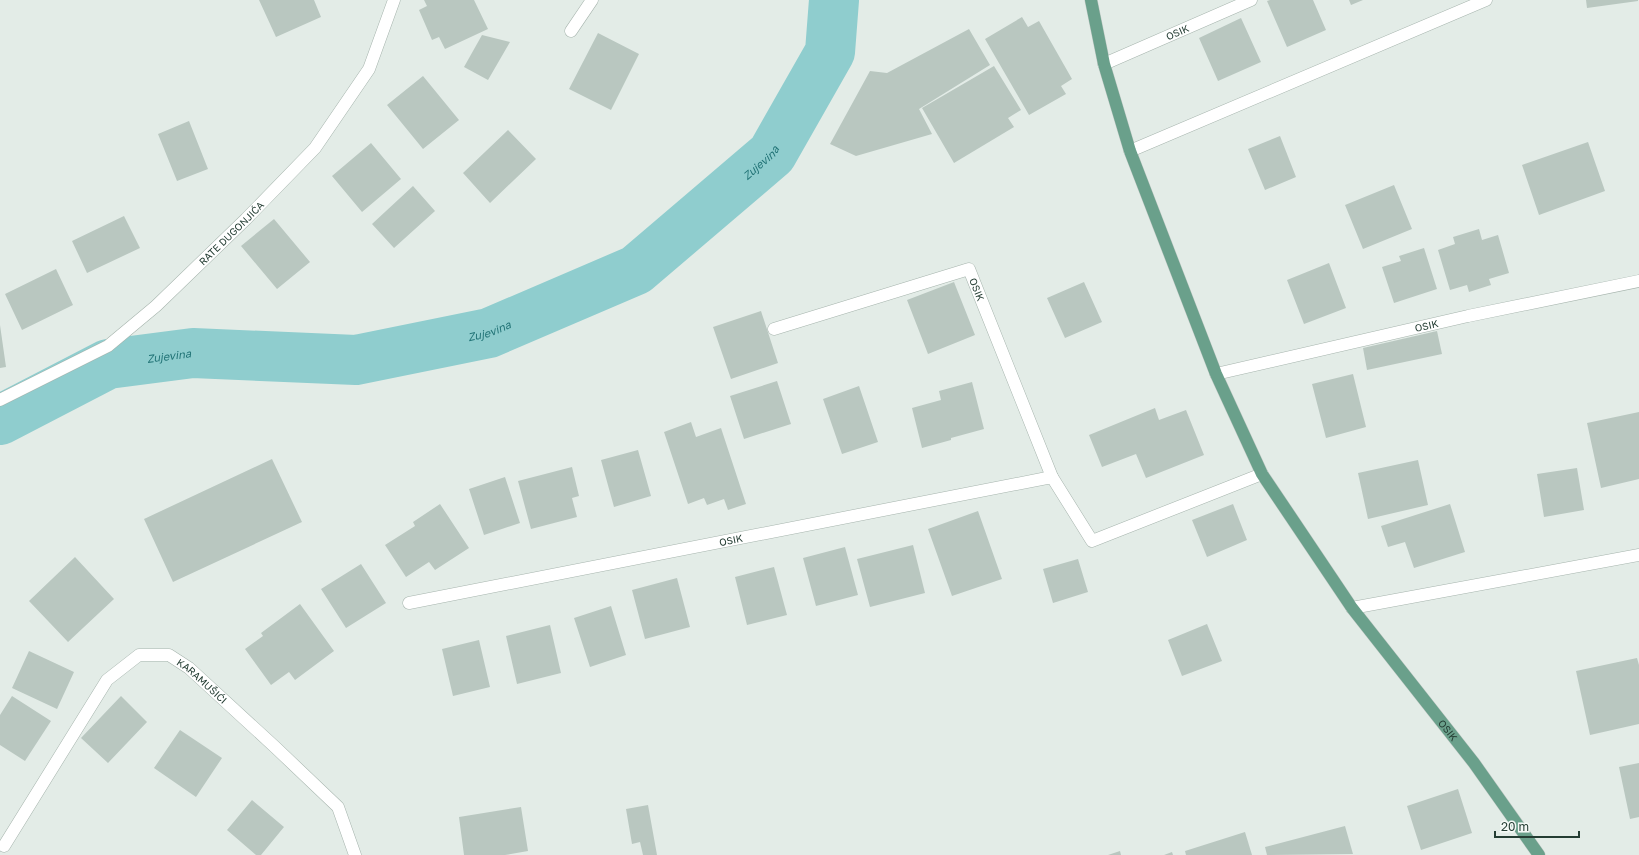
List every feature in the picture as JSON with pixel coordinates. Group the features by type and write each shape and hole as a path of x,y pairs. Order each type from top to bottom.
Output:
{"main road":[{"name":"OSIK","path":"1090,0 1104,64 1130,151 1216,374 1262,474 1352,608 1474,763 1539,855"}],"street":[{"name":"RATE DUGONJIĆA","path":"0,400 108,346 156,306 315,148 370,69 394,0"},
{"path":"571,31 592,0"},
{"name":"OSIK","path":"1104,64 1251,0"},
{"path":"1130,151 1486,0"},
{"name":"OSIK","path":"774,329 969,269 1052,477 1092,541 1262,474"},
{"name":"OSIK","path":"1216,374 1468,316 1639,281"},
{"name":"OSIK","path":"409,602 1052,477"},
{"path":"1352,608 1639,555"},
{"name":"KARAMUŠIĆI","path":"4,846 107,680 139,655 169,655 189,668 338,807 355,855"}],"building":[{"path":"259,0 314,0 321,17 276,37"},
{"path":"424,0 474,0 488,29 445,49 439,37 432,40 419,10 427,6"},
{"path":"1313,0 1326,30 1287,47 1267,1"},
{"path":"1349,0 1363,0 1351,5"},
{"path":"1586,0 1638,0 1638,1 1587,8"},
{"path":"1022,17 1028,27 1039,21 1072,79 1061,86 1066,94 1029,115 985,39"},
{"path":"1241,18 1261,62 1218,81 1199,38"},
{"path":"969,29 990,65 919,109 932,134 856,156 830,144 870,71 887,73"},
{"path":"598,33 639,54 611,110 569,89"},
{"path":"482,35 510,42 488,80 464,67"},
{"path":"994,66 1021,110 1008,118 1014,127 954,163 922,108"},
{"path":"423,76 459,120 423,149 387,105"},
{"path":"189,121 208,169 177,181 158,134"},
{"path":"508,130 536,159 490,203 463,173"},
{"path":"1280,136 1296,177 1265,190 1248,149"},
{"path":"1588,142 1605,191 1539,215 1522,165"},
{"path":"371,143 401,179 362,212 332,176"},
{"path":"1394,185 1412,229 1363,249 1345,205"},
{"path":"413,186 435,211 394,248 372,224"},
{"path":"124,216 140,248 87,273 72,241"},
{"path":"274,219 310,262 277,289 241,246"},
{"path":"1479,229 1482,240 1498,235 1509,273 1489,279 1491,285 1469,292 1467,285 1450,290 1438,250 1455,244 1453,237"},
{"path":"1424,248 1437,289 1394,303 1382,267 1401,261 1399,256"},
{"path":"1329,263 1346,308 1304,324 1287,280"},
{"path":"56,269 73,305 22,330 5,294"},
{"path":"954,282 975,335 928,354 907,300"},
{"path":"1084,282 1102,322 1065,338 1047,298"},
{"path":"761,311 778,363 731,379 713,327"},
{"path":"0,325 6,367 0,368"},
{"path":"1437,331 1442,354 1367,370 1363,348"},
{"path":"1353,374 1366,427 1326,438 1312,384"},
{"path":"777,381 791,424 744,439 730,396"},
{"path":"972,382 984,429 922,448 912,408 941,400 939,391"},
{"path":"859,386 878,442 842,454 823,399"},
{"path":"1155,408 1159,420 1186,410 1204,455 1146,478 1136,454 1102,467 1089,435"},
{"path":"1639,412 1639,479 1601,488 1587,423"},
{"path":"691,422 696,437 721,428 746,504 728,510 724,499 707,505 704,498 688,504 664,432"},
{"path":"638,450 651,496 614,507 601,460"},
{"path":"272,459 302,522 173,582 144,519"},
{"path":"1418,460 1428,505 1368,519 1358,473"},
{"path":"572,467 579,496 572,498 577,517 531,529 518,481"},
{"path":"1577,468 1584,510 1544,517 1537,474"},
{"path":"505,477 520,523 484,535 469,489"},
{"path":"440,504 469,548 435,570 429,562 406,577 385,545 415,526 413,522"},
{"path":"1233,504 1247,540 1207,557 1192,520"},
{"path":"1450,504 1465,552 1414,568 1405,542 1388,547 1381,526"},
{"path":"978,511 1002,579 952,596 928,529"},
{"path":"913,545 925,593 870,607 857,559"},
{"path":"845,547 858,595 816,606 803,558"},
{"path":"75,557 114,599 68,642 29,601"},
{"path":"1078,559 1088,592 1053,603 1043,569"},
{"path":"361,564 386,603 346,628 321,589"},
{"path":"774,567 787,615 747,625 735,577"},
{"path":"677,578 690,627 645,639 632,590"},
{"path":"300,604 334,651 295,680 289,672 271,685 245,649 263,636 261,633"},
{"path":"611,606 626,655 590,667 574,618"},
{"path":"1207,624 1222,661 1182,676 1168,640"},
{"path":"550,625 561,673 517,684 506,636"},
{"path":"479,640 490,687 453,696 442,649"},
{"path":"29,651 74,672 57,709 12,688"},
{"path":"1637,658 1639,665 1639,724 1590,735 1576,671"},
{"path":"12,696 51,721 25,761 0,745 0,715"},
{"path":"121,696 147,722 108,763 81,738"},
{"path":"180,730 222,758 196,797 154,768"},
{"path":"1639,763 1639,817 1630,819 1619,767"},
{"path":"1458,789 1472,833 1421,850 1407,806"},
{"path":"252,800 284,827 261,855 256,855 227,830"},
{"path":"648,805 657,855 643,855 640,842 632,844 626,809"},
{"path":"521,807 528,851 505,855 464,855 459,817"},
{"path":"1345,826 1353,854 1267,855 1265,847"},
{"path":"1245,832 1252,855 1186,855 1185,851"},
{"path":"1120,851 1121,855 1108,855"},
{"path":"1172,852 1173,855 1164,855"}],"waterway":[{"name":"Zujevina","path":"0,420 108,364 193,353 356,360 489,333 636,270 772,154 830,52 834,0"}]}
